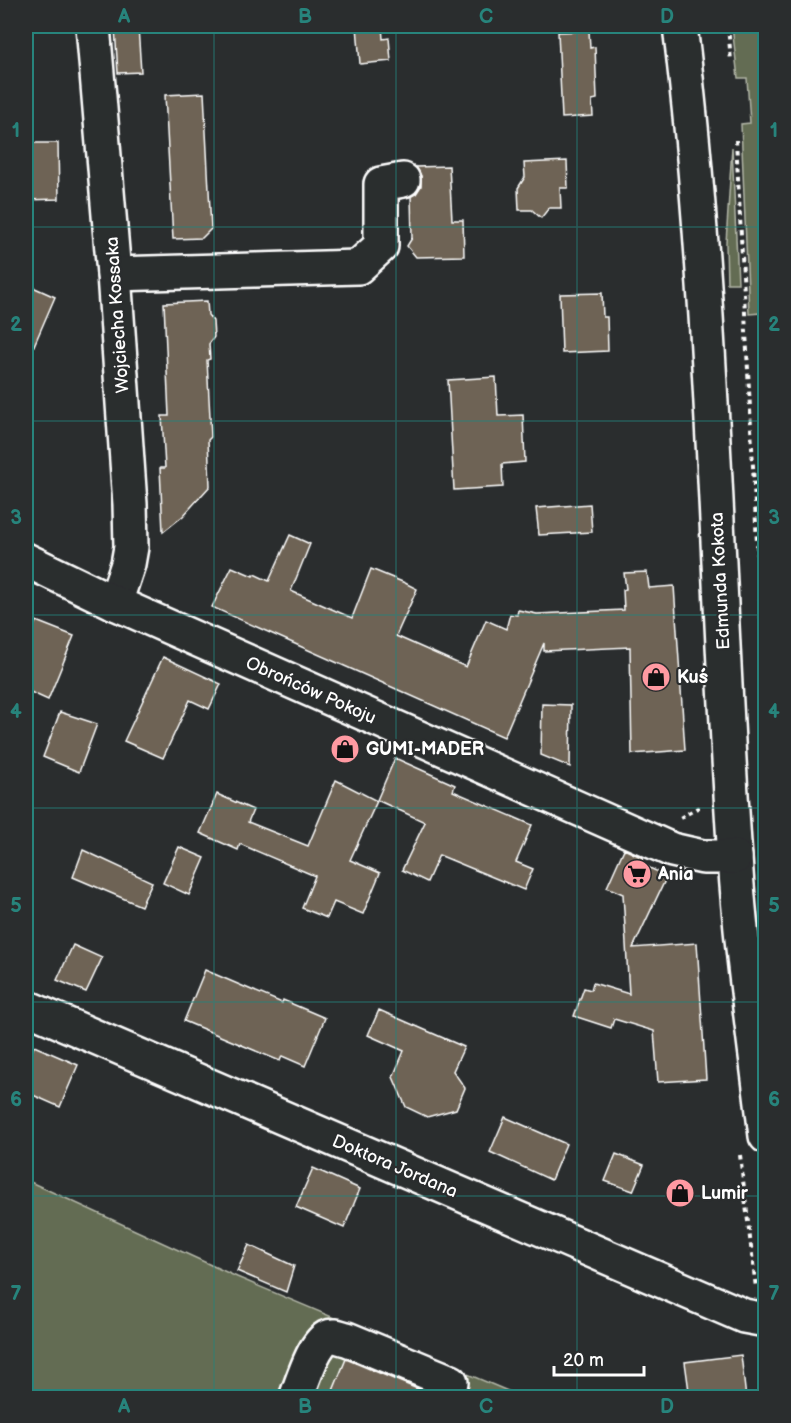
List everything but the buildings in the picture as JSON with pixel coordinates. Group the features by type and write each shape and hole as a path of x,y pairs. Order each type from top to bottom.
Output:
{"street":[{"name":"Wojciecha Kossaka","path":"93,26 130,504 128,564 116,603"},
{"name":"Edmunda Kokota","path":"680,26 692,120 705,292 752,1142"},
{"path":"114,274 358,267 381,246 381,184 403,180"},
{"name":"Obrońców Pokoju","path":"26,561 672,850 704,857 735,856"},
{"name":"Doktora Jordana","path":"26,1008 744,1316 759,1307"},
{"path":"296,1398 316,1349 325,1337 333,1335 451,1382"}],"path":[{"path":"728,26 731,61"},
{"path":"735,140 765,716"},
{"path":"675,822 700,806"},
{"path":"752,1142 756,1288 759,1307"}],"green space":[{"path":"732,26 765,26 766,311 749,314 741,124 750,123 747,78 738,78"},
{"path":"732,147 738,283 727,283 726,243"},
{"path":"26,1180 237,1277 522,1397 26,1397"}],"place":[{"name":"Kuś","path":"656,677"},
{"name":"GUMI-MADER","path":"345,749"},
{"name":"Ania","path":"637,874"},
{"name":"Lumir","path":"680,1193"}]}
